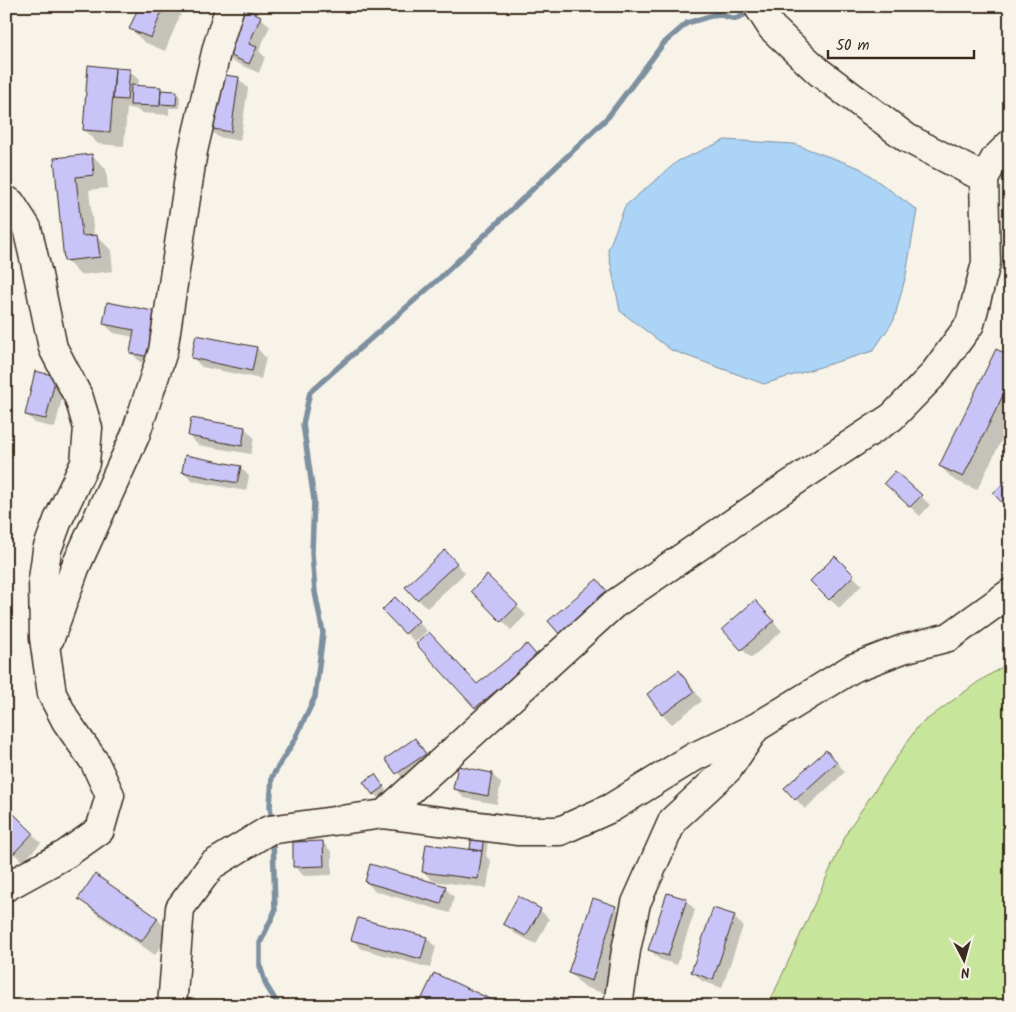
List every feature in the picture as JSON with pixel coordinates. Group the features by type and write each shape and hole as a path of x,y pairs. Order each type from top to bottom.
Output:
{"street":[{"path":"46,649 76,568 135,436 163,351 193,151 217,48 230,6"},
{"path":"758,6 772,28 819,72 907,138 984,178"},
{"path":"384,814 613,605 892,417 932,376 970,324 986,263 984,178 995,159 1010,144"},
{"path":"6,200 11,203 27,228 53,348 79,398 88,428 85,463 58,520 47,550 43,579 44,638 52,694 66,721 94,761 110,795 100,830 66,854 6,887"},
{"path":"172,1006 180,908 212,865 269,830 384,814 518,831 560,831 611,808 694,757 757,727 854,668 903,648 949,637 1010,593"},
{"path":"618,1006 626,950 636,903 673,820 728,769 757,727"}],"green space":[{"path":"1010,662 1010,1006 768,1006 848,830 918,726 978,682"}],"water":[{"path":"725,140 794,144 860,168 917,210 906,275 894,320 873,351 764,384 671,350 620,311 608,250 625,206 678,161"}],"building":[{"path":"139,6 164,6 151,38 129,29"},
{"path":"241,7 261,16 249,44 257,47 249,64 222,52"},
{"path":"88,65 115,68 110,132 83,130"},
{"path":"115,68 130,69 127,100 113,99"},
{"path":"216,74 239,77 231,132 207,128"},
{"path":"131,85 161,87 160,106 130,105"},
{"path":"161,90 177,91 176,105 160,104"},
{"path":"92,154 94,175 76,177 82,236 97,235 100,257 64,261 54,158"},
{"path":"107,302 158,312 149,357 130,353 134,330 103,324"},
{"path":"196,335 257,347 252,371 191,358"},
{"path":"996,349 1010,356 1010,381 963,477 939,466"},
{"path":"35,371 56,376 46,419 25,415"},
{"path":"191,418 245,427 242,446 188,436"},
{"path":"185,455 241,466 237,483 182,472"},
{"path":"895,471 922,495 910,507 884,483"},
{"path":"1010,477 1010,502 1005,506 993,493"},
{"path":"445,550 457,563 417,600 405,587"},
{"path":"835,556 854,575 829,600 810,581"},
{"path":"487,575 518,605 501,622 471,591"},
{"path":"597,579 610,595 561,636 548,621"},
{"path":"395,597 419,621 405,634 382,610"},
{"path":"755,600 774,621 741,650 722,629"},
{"path":"429,632 477,684 527,644 538,657 475,708 416,644"},
{"path":"679,670 694,692 662,715 647,694"},
{"path":"415,738 426,754 396,774 385,759"},
{"path":"826,750 837,762 795,800 784,788"},
{"path":"458,766 492,773 488,796 453,789"},
{"path":"375,774 384,787 373,795 363,782"},
{"path":"6,806 33,833 13,854 6,847"},
{"path":"472,833 484,834 482,851 470,849"},
{"path":"323,841 324,866 293,867 293,842"},
{"path":"426,844 482,851 478,879 422,872"},
{"path":"370,864 446,886 441,904 365,882"},
{"path":"95,874 158,918 141,942 78,899"},
{"path":"667,893 687,899 668,956 648,950"},
{"path":"518,896 541,909 526,936 503,924"},
{"path":"593,898 616,906 592,981 568,973"},
{"path":"713,908 735,915 713,980 691,972"},
{"path":"358,918 427,937 421,959 351,940"},
{"path":"434,973 501,1004 500,1006 439,1006 422,998"},
{"path":"554,997 573,1004 573,1006 550,1006"}],"waterway":[{"path":"272,822 270,806 272,777 294,741 315,697 323,633 315,592 312,553 314,500 303,424 310,392 441,277 608,117 663,44 687,23 717,14 736,19 753,10"},
{"path":"273,836 275,911 260,943 260,966 266,985 279,1006"}]}
